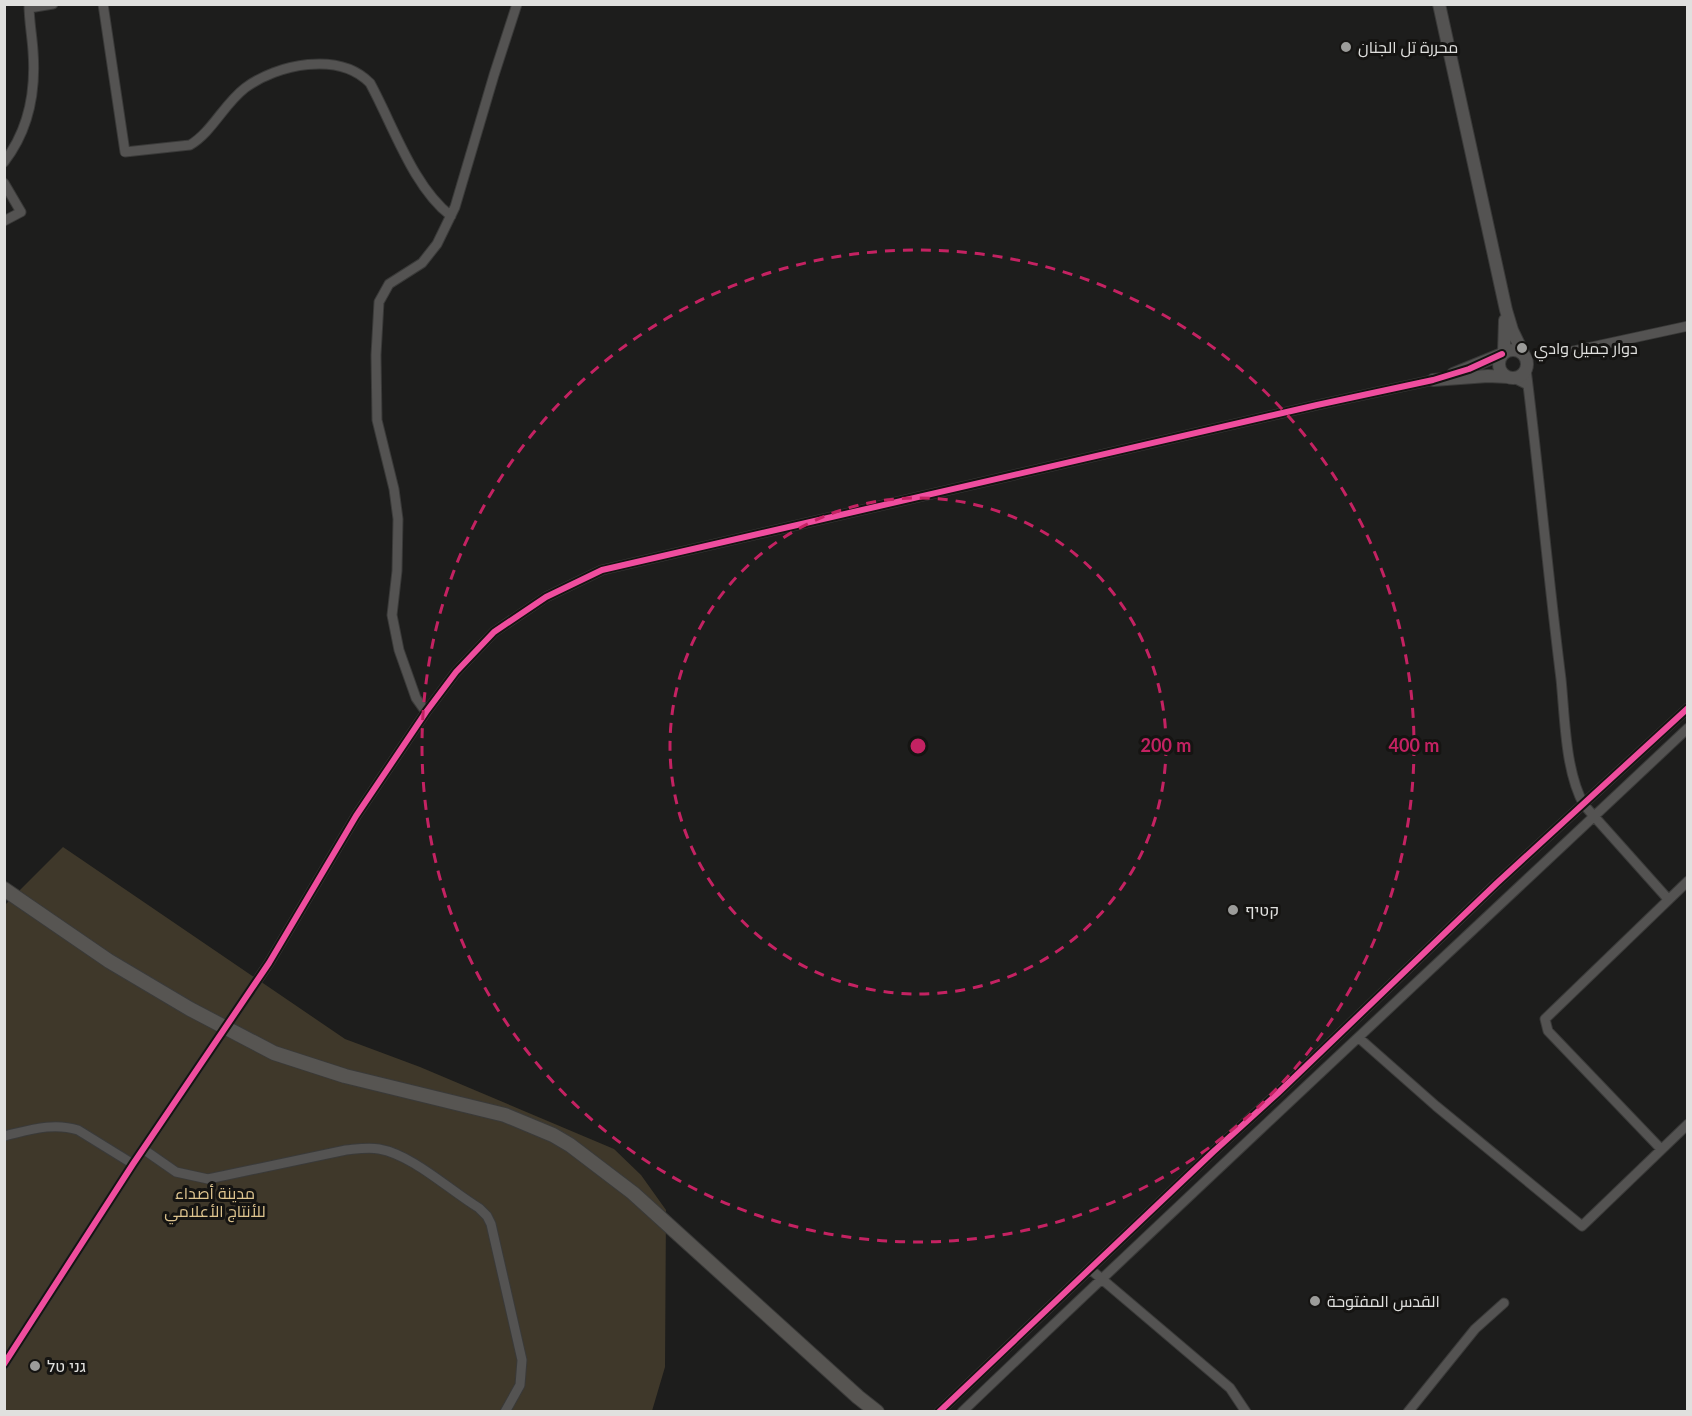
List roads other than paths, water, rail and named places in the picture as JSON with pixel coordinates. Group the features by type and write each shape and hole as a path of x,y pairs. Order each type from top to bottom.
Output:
{"main road":[{"path":"4,889 109,961 190,1009 274,1053 345,1076 505,1116 570,1145 633,1193 877,1412"}],"street":[{"path":"4,162 21,135 30,110 33,77 29,6 53,4"},
{"path":"103,4 125,152 190,145 202,135 227,104 259,79 304,65 335,66 352,72 370,83 430,197 437,206 451,216"},
{"path":"426,712 416,698 399,650 392,615 397,571 398,519 394,489 376,420 379,302 388,284 422,263 437,244 451,216 461,192 479,124 517,4"},
{"path":"1439,4 1506,310 1512,330 1527,362 1568,741 1578,793 1584,805 1668,899"},
{"path":"4,183 21,212 4,221"},
{"path":"1506,310 1503,354 1499,367 1511,377 1528,385"},
{"path":"1573,351 1688,326"},
{"path":"4,1364 224,1026 269,963 356,816 426,712 456,672 494,632 546,597 602,570 1433,380 1468,369 1514,350 1524,355"},
{"path":"1433,380 1488,376 1511,377 1521,375 1526,369"},
{"path":"939,1412 1497,883 1688,708"},
{"path":"962,1412 1281,1108 1359,1038 1550,855 1688,728"},
{"path":"1661,1149 1548,1031 1545,1019 1688,881"},
{"path":"1359,1038 1436,1106 1582,1226 1688,1124"},
{"path":"4,1136 50,1126 69,1127 78,1130 133,1164"},
{"path":"143,1149 176,1172 208,1179 346,1150 381,1149 414,1164 479,1208 491,1224 522,1360 520,1385 505,1412"},
{"path":"1090,1269 1230,1388 1246,1412"},
{"path":"1408,1412 1475,1329 1504,1303"}],"place":[{"name":"محررة تل الجنان","path":"1346,47"},
{"name":"دوار جميل وادي","path":"1522,348"},
{"name":"קטיף","path":"1233,910"},
{"name":"القدس المفتوحة","path":"1315,1301"},
{"name":"גני טל","path":"35,1366"}],"park label":[{"name":"مدينة أصداء للأنتاج الأعلامي","path":"215,1202"}]}
